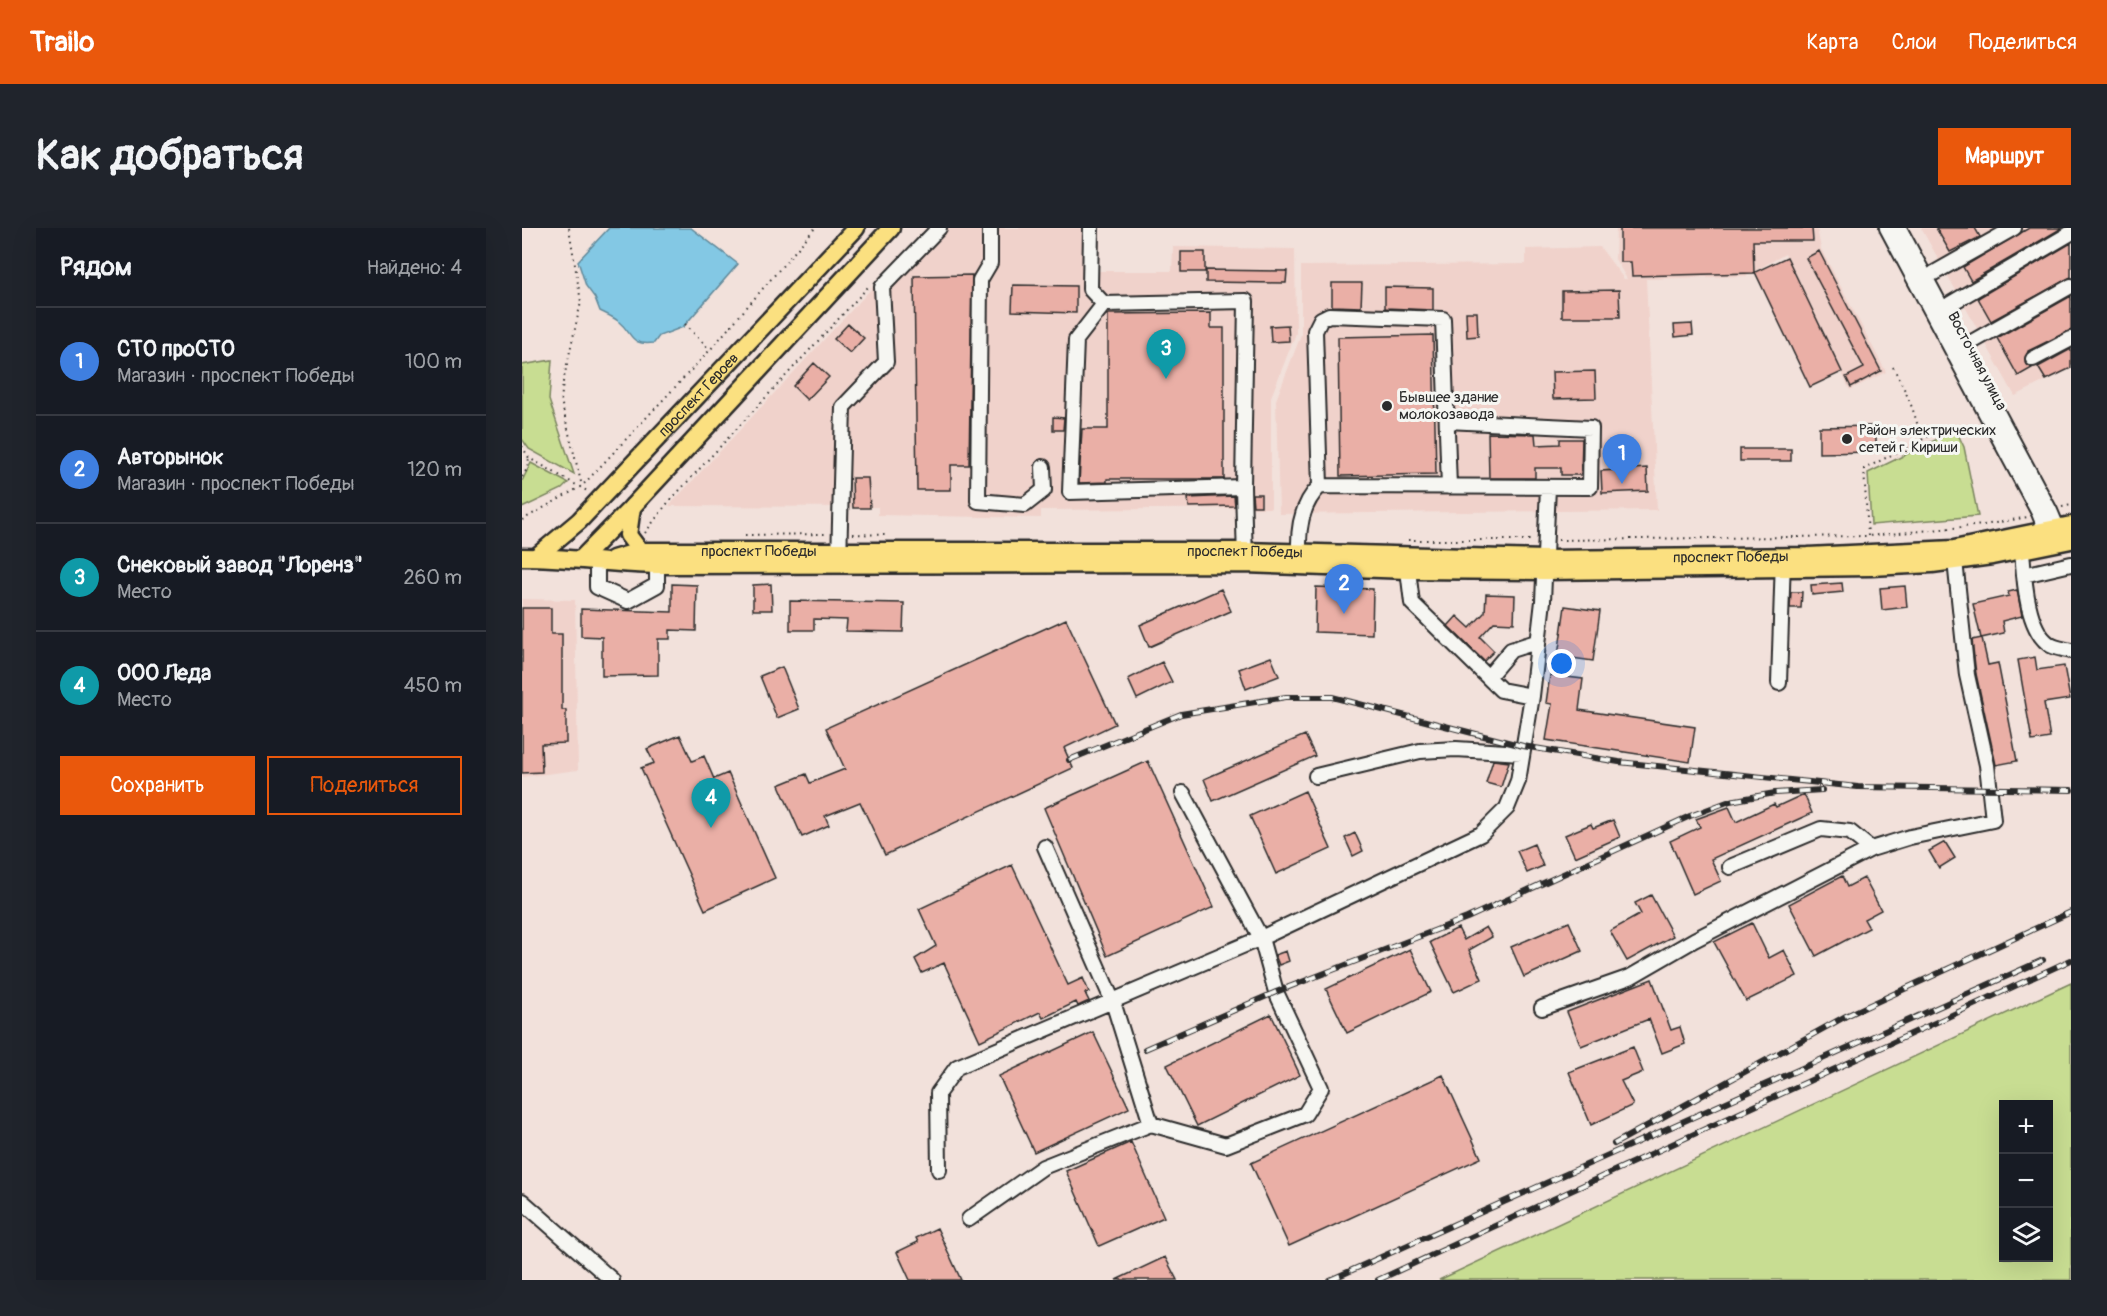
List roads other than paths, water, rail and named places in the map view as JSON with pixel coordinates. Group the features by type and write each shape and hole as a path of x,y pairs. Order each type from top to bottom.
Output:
{"main road":[{"name":"проспект Героев","path":"529,557 579,521 856,228"},
{"name":"проспект Героев","path":"589,561 632,507 891,228"},
{"path":"632,507 628,535 642,543"},
{"name":"проспект Победы","path":"1300,560 1408,570 1546,565 1783,562 1904,566 2063,536"},
{"name":"проспект Победы","path":"1955,555 2022,551 2063,536"},
{"name":"проспект Победы","path":"589,561 642,543 1546,565"},
{"name":"проспект Победы","path":"529,557 657,565 840,549"}],"street":[{"path":"840,549 843,407 886,362 882,287 939,228"},
{"path":"990,228 990,263 980,280 978,501 1025,505 1044,490 1043,466"},
{"path":"1091,228 1090,289 1104,304 1246,301 1244,557"},
{"name":"Восточная улица","path":"1887,228 2044,512 2063,536"},
{"name":"Восточная улица","path":"1899,228 1963,347 2044,512"},
{"path":"1934,273 2014,228"},
{"path":"1950,304 2071,233"},
{"path":"1963,347 2071,286"},
{"path":"1104,304 1076,340 1070,492 1243,487"},
{"path":"1320,486 1315,331 1321,319 1329,315 1443,319 1449,487"},
{"path":"2033,359 2071,339"},
{"path":"1300,560 1298,539 1308,498 1320,486 1590,487 1591,428 1447,421"},
{"path":"939,1170 938,1092 957,1067 1261,938 1482,834 1508,808 1518,781 1532,696 1546,565 1548,487"},
{"path":"2022,551 2029,604 2038,632 2049,645 2071,651"},
{"path":"1542,1008 1630,977 1694,940 1871,849 1910,837 1993,820 1989,773 1967,675 1955,555"},
{"path":"589,561 597,587 628,601 657,585 657,565"},
{"path":"1779,683 1783,562"},
{"path":"2024,575 2071,564"},
{"path":"1408,570 1412,603 1501,690 1532,696"},
{"path":"1488,677 1511,650 1536,642"},
{"path":"1316,776 1420,751 1456,749 1522,753"},
{"path":"969,1219 1043,1167 1151,1124 1226,1145 1305,1114 1321,1088 1276,992 1261,938 1183,793"},
{"path":"1730,867 1821,829 1850,832 1871,849"},
{"path":"1045,847 1113,1002 1151,1124"},
{"path":"522,1202 612,1280"}],"water":[{"path":"609,228 691,228 738,264 683,327 659,336 654,343 640,343 618,321 600,311 595,298 586,286 578,261"}],"railway":[{"path":"1069,760 1181,714 1286,697 1332,697 1523,746 1619,762 1858,787 2071,790"},
{"path":"1145,1049 1276,992 1467,918 1690,816 1730,801 1775,793 1822,790"},
{"path":"1614,1144 1846,1016 2071,912"},
{"path":"1330,1280 2043,960"},
{"path":"1378,1280 2071,960"}],"place":[{"name":"Снековый завод \"Лоренз\"","path":"1166,379"},
{"name":"Бывшее здание молокозавода","path":"1387,406"},
{"name":"Район электрических сетей г. Кириши","path":"1847,439"},
{"name":"СТО проСТО","path":"1622,484"},
{"name":"Авторынок","path":"1344,614"},
{"name":"ООО Леда","path":"711,828"}]}
